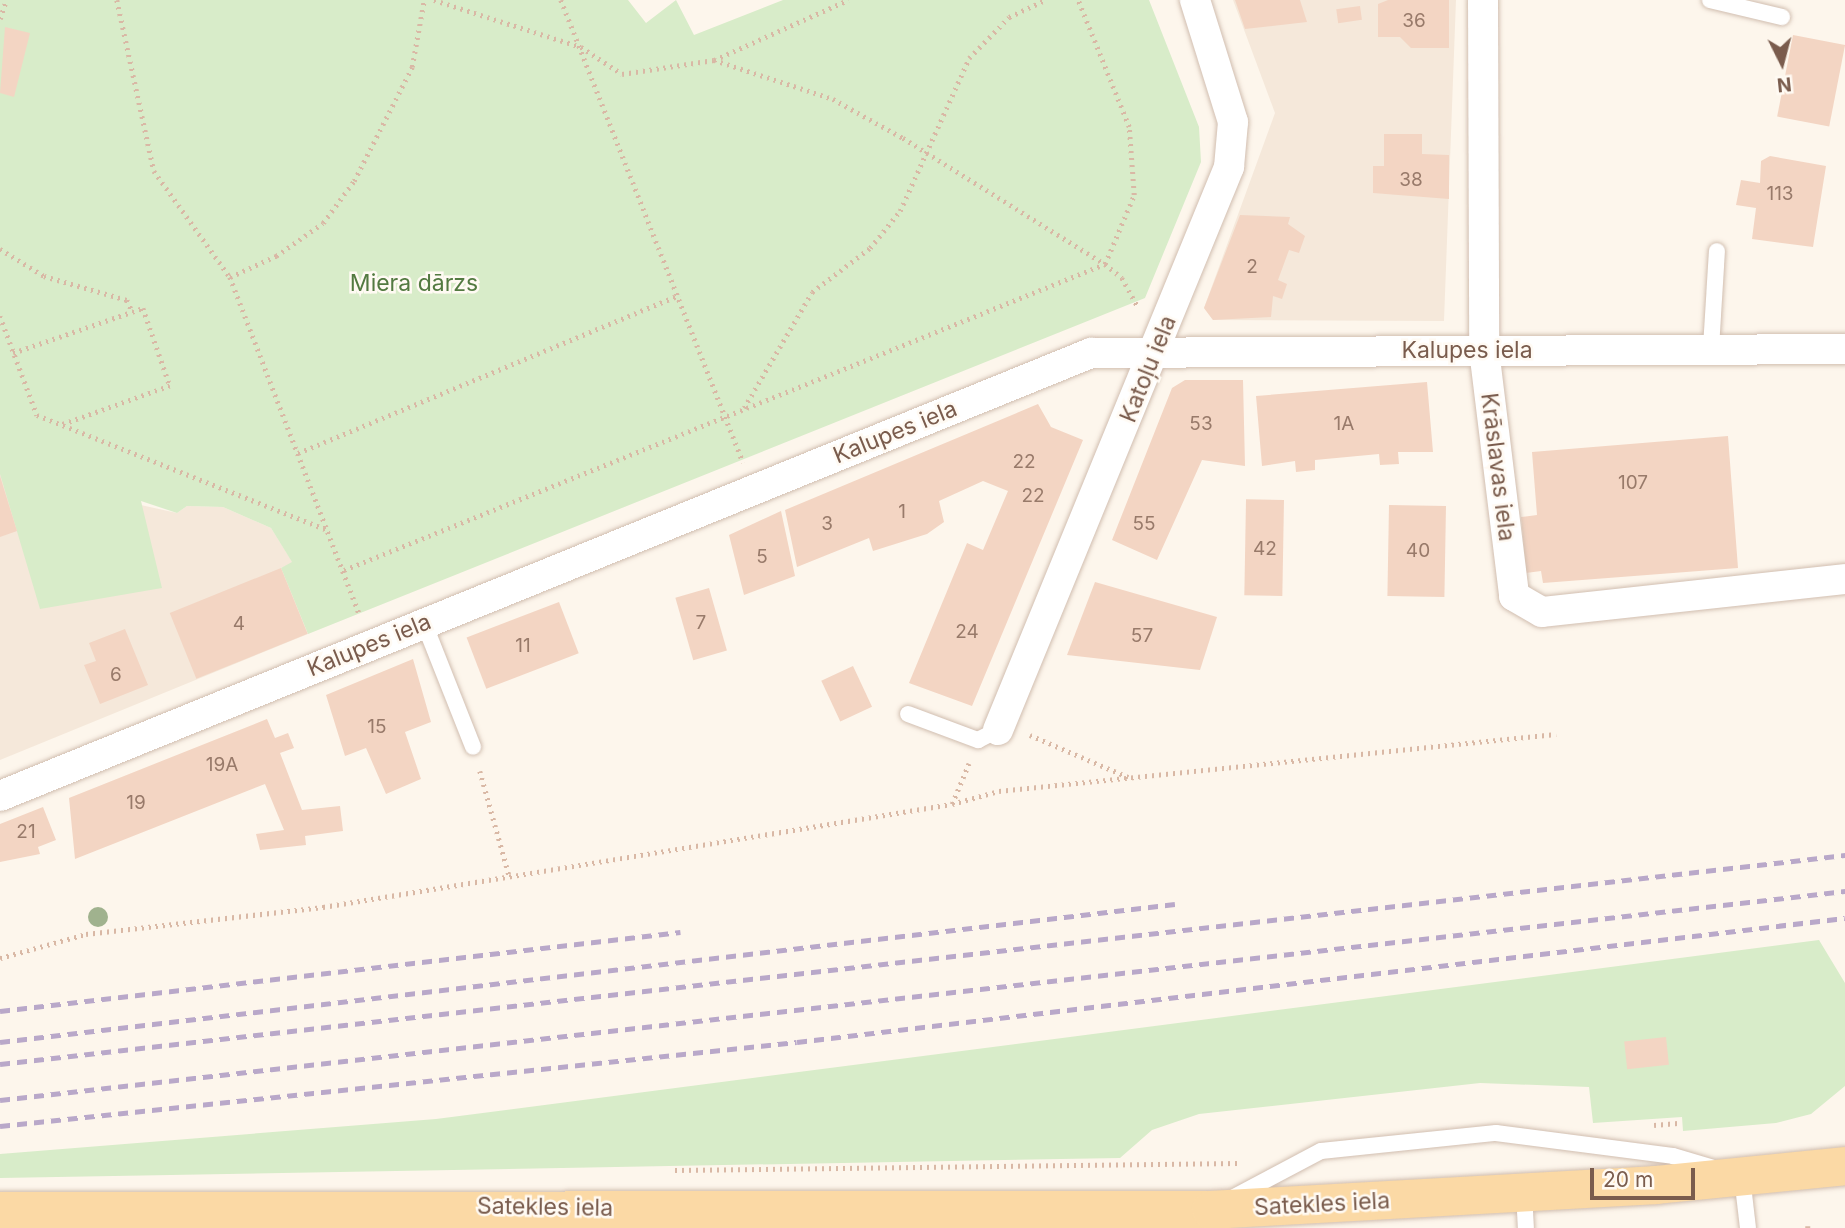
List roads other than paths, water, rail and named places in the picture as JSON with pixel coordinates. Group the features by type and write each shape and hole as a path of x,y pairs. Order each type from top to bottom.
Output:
{"main road":[{"name":"Satekles iela","path":"0,1211 178,1219 1220,1219 1525,1210 1744,1177 1845,1166"}],"street":[{"name":"Katoļu iela","path":"992,731 1155,352 1234,144 1195,0"},
{"name":"Krāslavas iela","path":"1483,0 1484,350 1514,596 1525,606 1542,612 1845,579"},
{"name":"Kalupes iela","path":"0,796 1069,362 1126,349 1155,352 1845,349"}],"lane":[{"path":"1710,0 1782,17"},
{"path":"1711,348 1717,251"},
{"path":"424,623 473,747"},
{"path":"908,714 992,731"},
{"path":"1220,1219 1321,1151 1496,1133 1673,1156 1744,1177 1748,1228"}],"railway":[{"path":"0,1064 1845,855"},
{"path":"0,1100 1845,891"},
{"path":"0,1042 1175,904"},
{"path":"0,1126 797,1042 1845,918"},
{"path":"0,1011 680,932"}],"park label":[{"name":"Miera dārzs","path":"414,283"}]}
